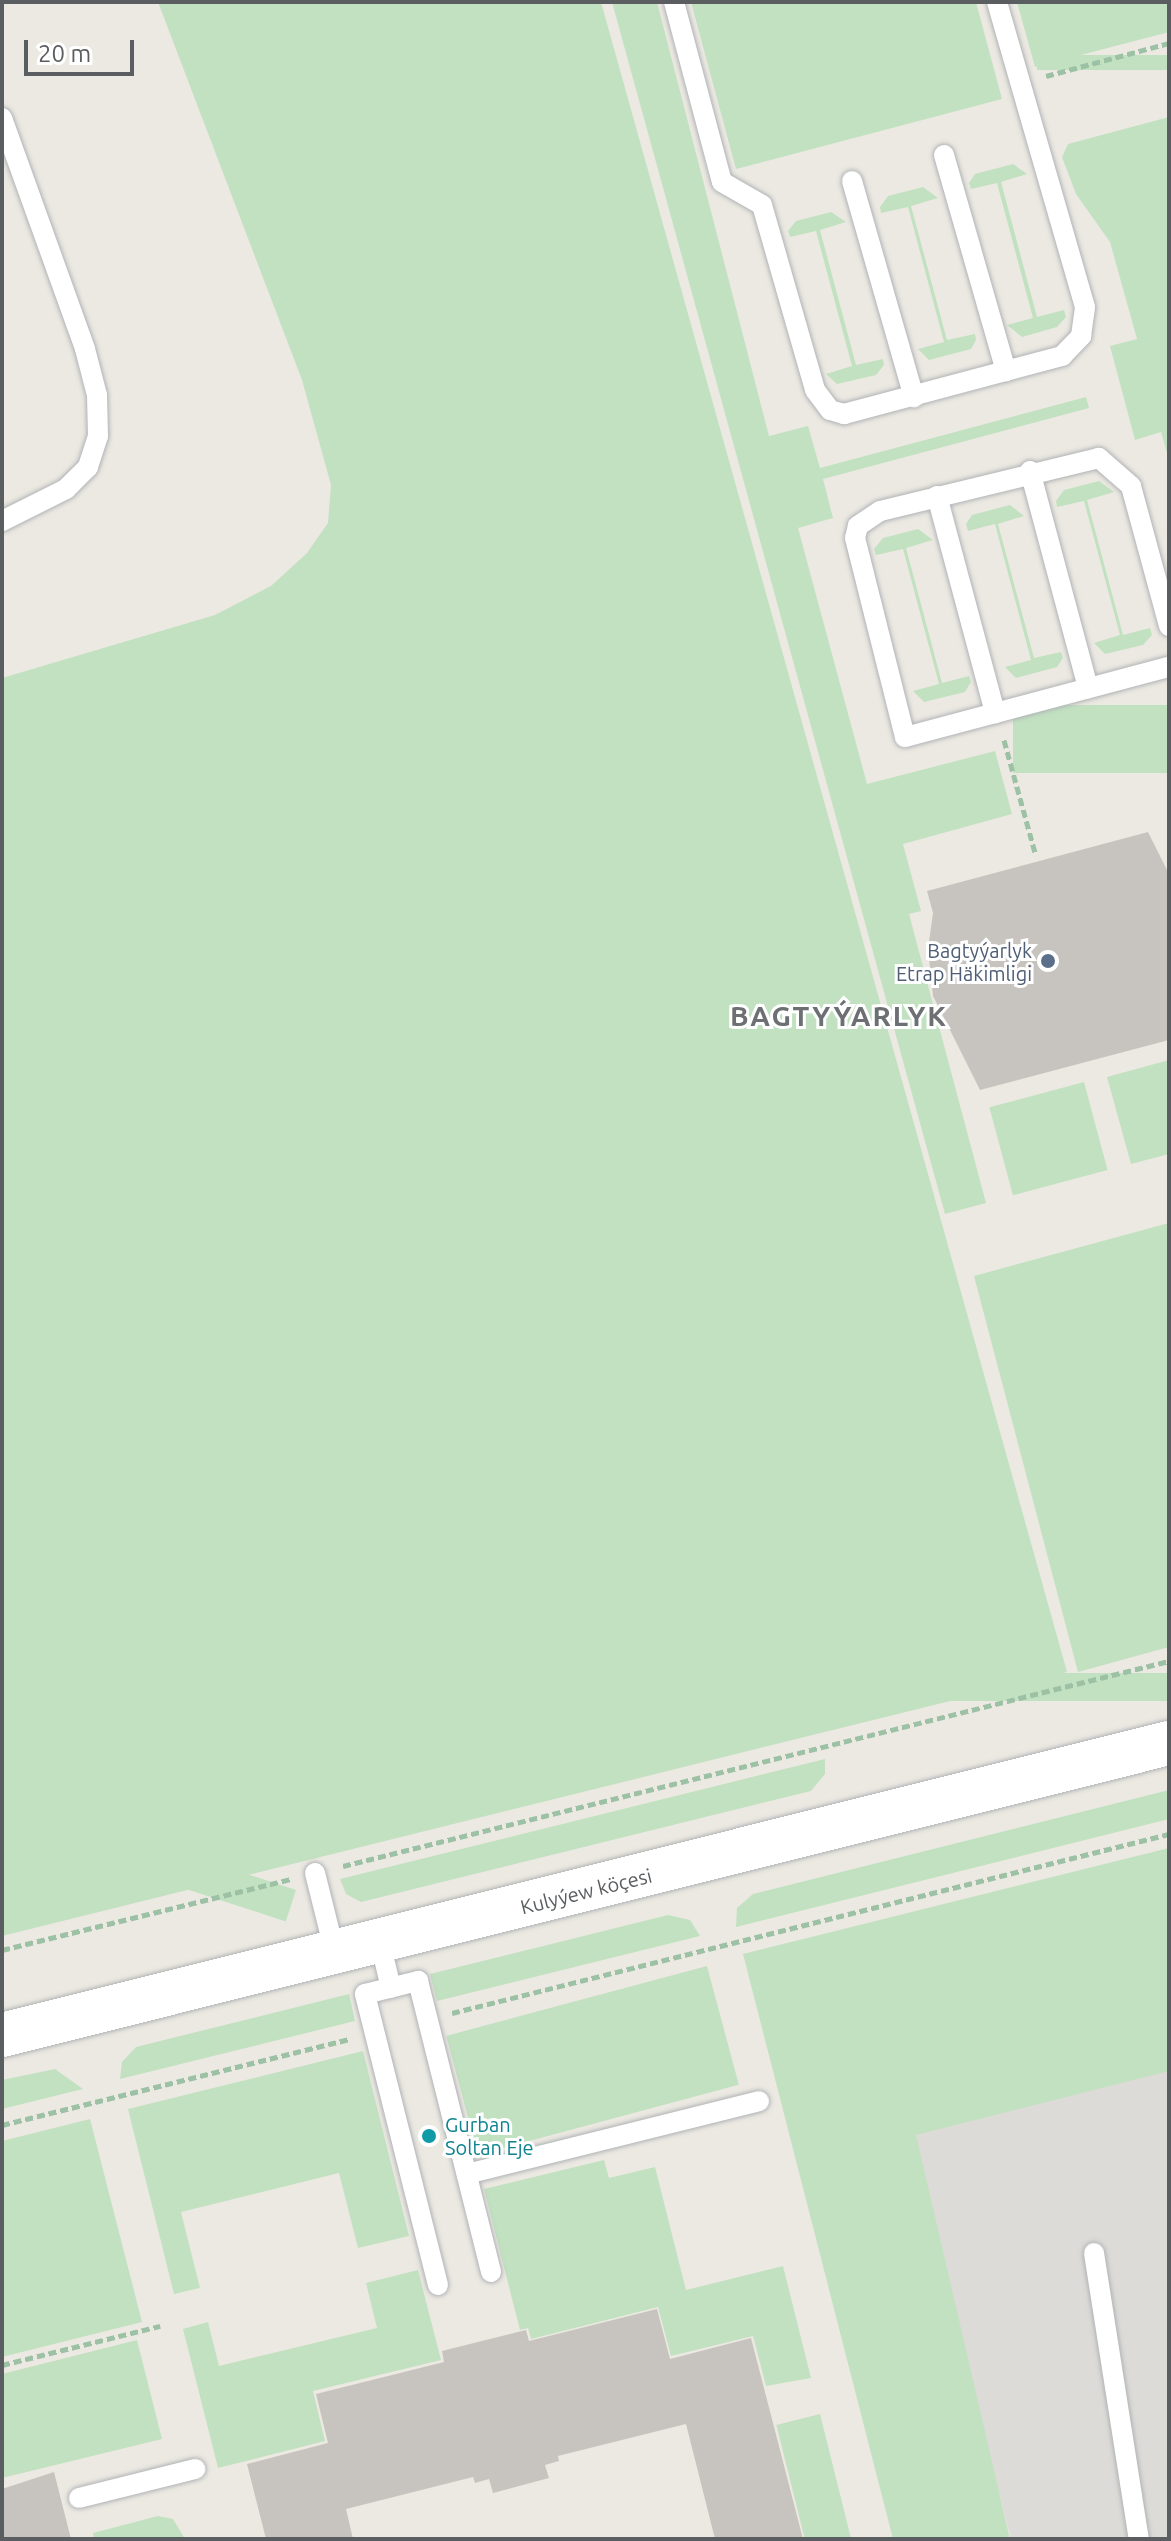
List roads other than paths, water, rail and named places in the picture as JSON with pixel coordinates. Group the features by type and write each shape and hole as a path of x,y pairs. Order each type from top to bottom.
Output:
{"street":[{"name":"Kulyýew köçesi","path":"2,2035 1169,1743"}],"lane":[{"path":"674,2 722,182 762,205 821,401 844,414 1062,356 1085,321 997,2"},
{"path":"2,118 85,349 97,395 98,436 88,467 66,489 2,521"},
{"path":"944,155 1006,371"},
{"path":"852,181 914,397"},
{"path":"1169,626 1124,474 1112,463 1086,456 868,517 858,526 856,552 905,737 1169,667"},
{"path":"1030,471 1088,688"},
{"path":"937,496 995,713"},
{"path":"315,1873 335,1953"},
{"path":"380,1942 391,1988"},
{"path":"438,2285 365,1994 418,1981 491,2272"},
{"path":"467,2174 759,2101"},
{"path":"1094,2253 1139,2539"},
{"path":"79,2498 195,2469"}],"place":[{"name":"Bagtyýarlyk Etrap Häkimligi","path":"1048,961"},
{"name":"Gurban Soltan Eje","path":"429,2136"}],"district":[{"name":"BAGTYÝARLYK","path":"839,1016"}]}
